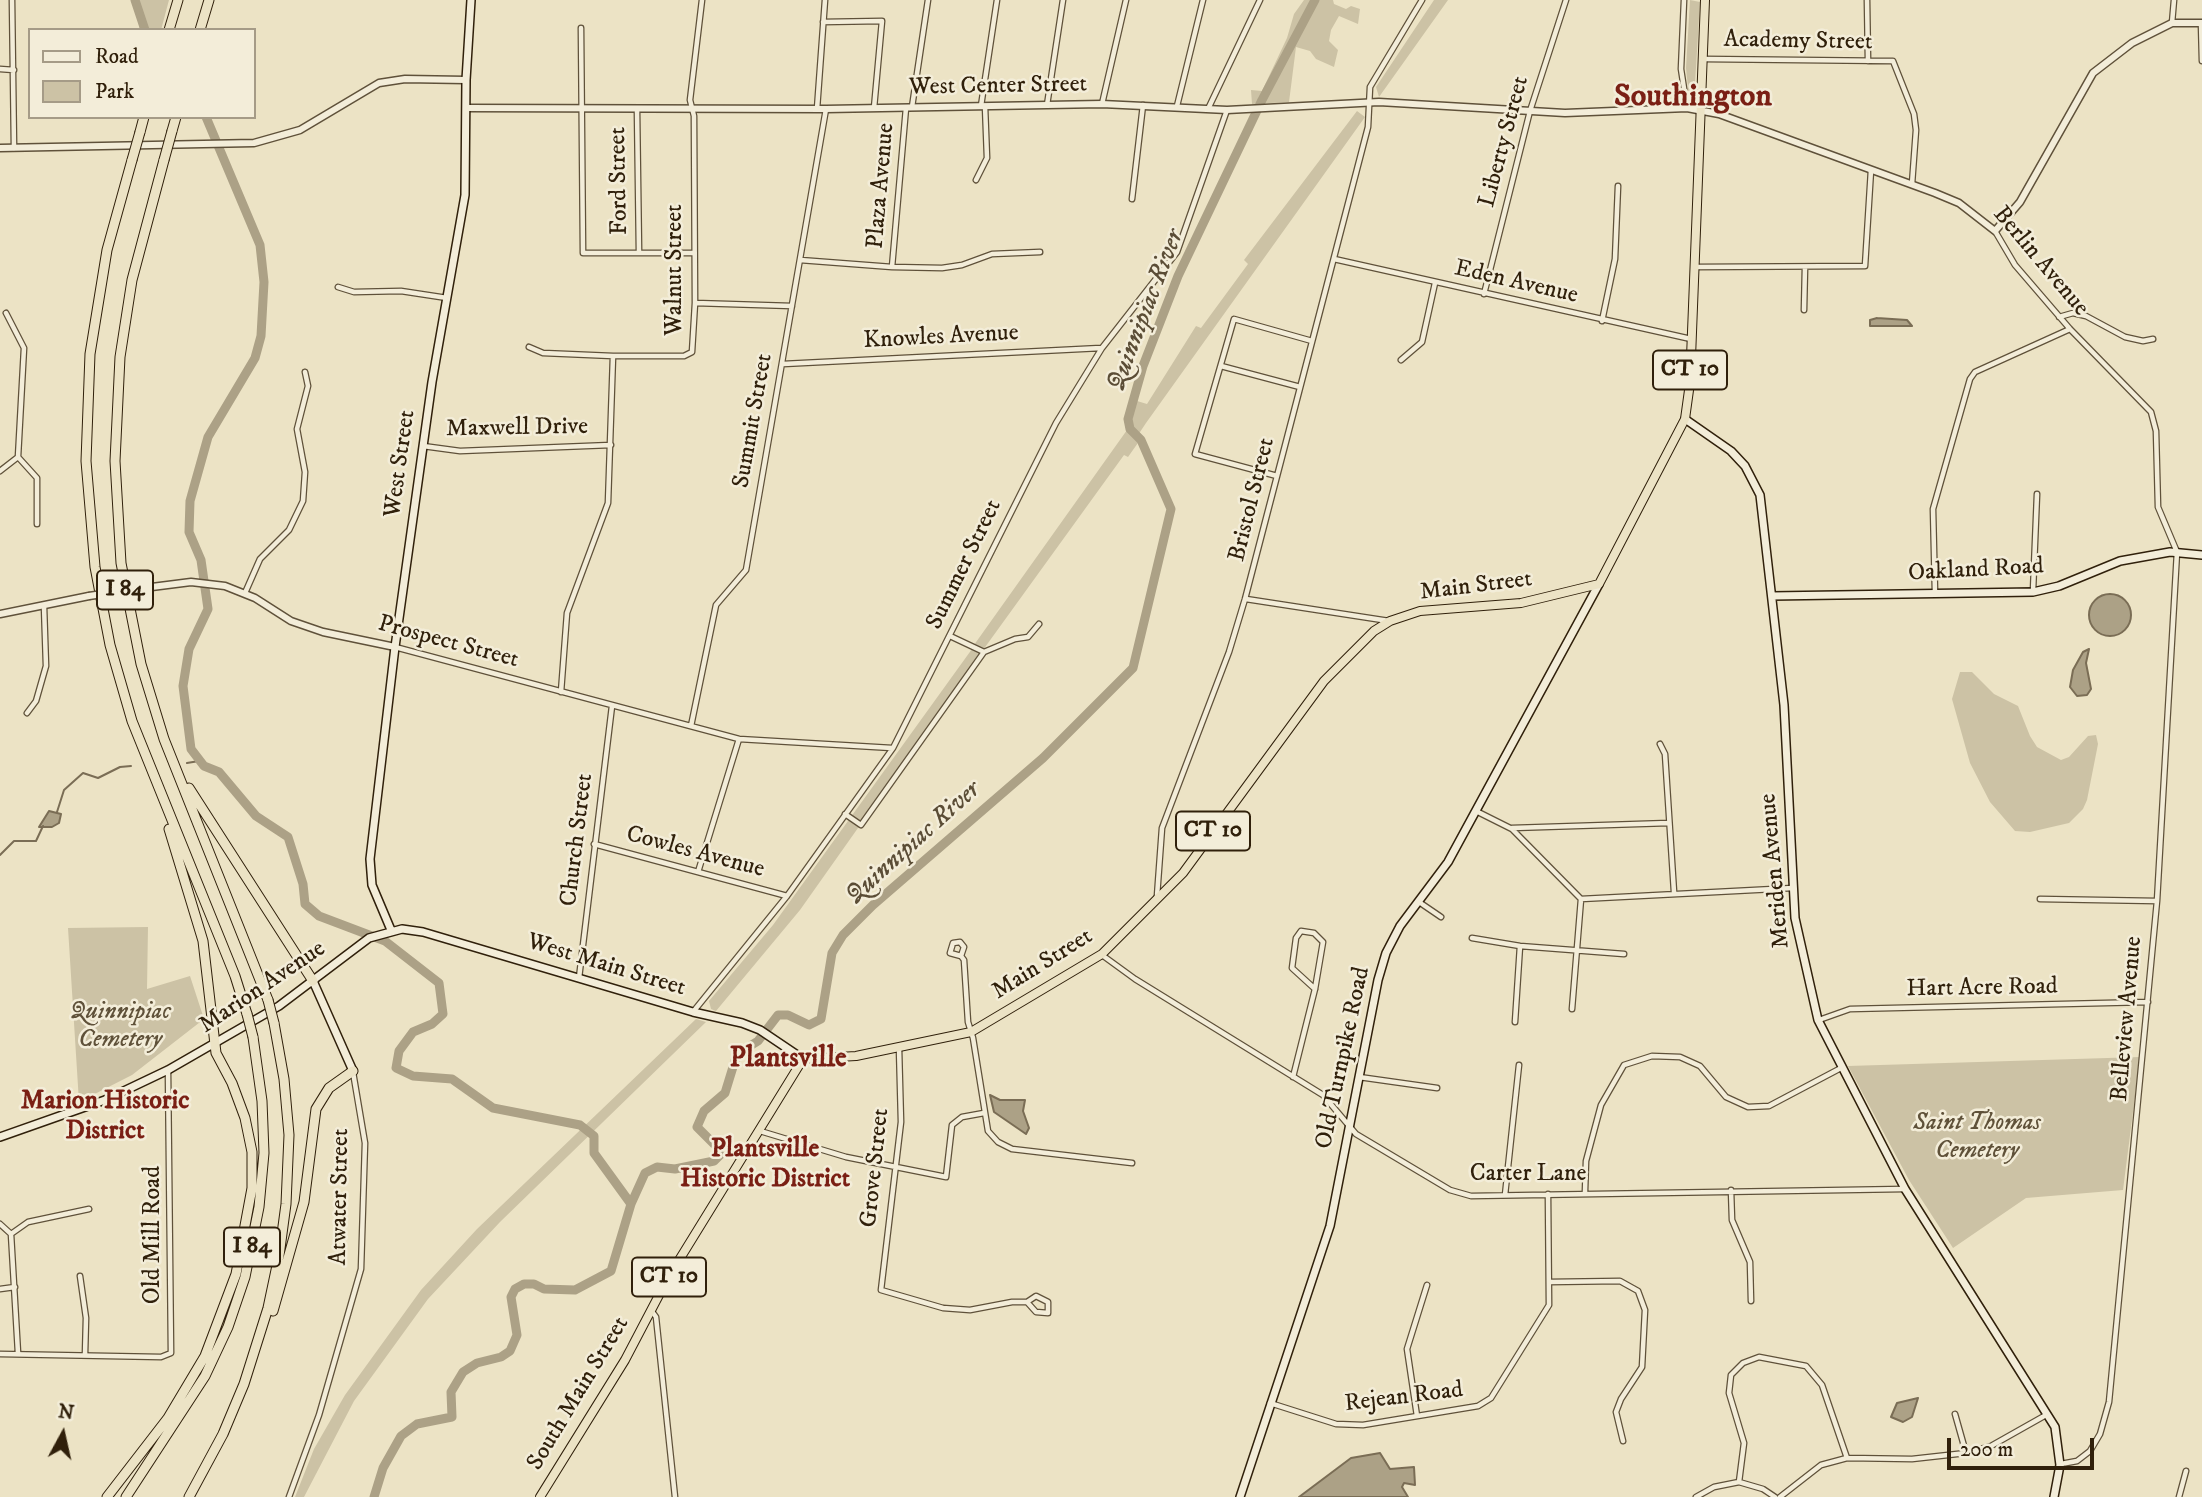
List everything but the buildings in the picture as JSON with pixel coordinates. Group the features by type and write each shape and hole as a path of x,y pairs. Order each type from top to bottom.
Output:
{"highway":[{"path":"170,28 178,0"},
{"path":"201,28 209,0"},
{"name":"CT 10","path":"1599,584 1685,419 1692,339 1705,0"},
{"name":"I 84","path":"120,1497 166,1438 197,1391 221,1344 240,1294 251,1251 264,1153 262,1101 247,1014 124,696 104,619 93,554 86,474 88,381 97,302 143,119"},
{"name":"I 84","path":"175,119 127,306 117,383 114,461 118,535 127,601 141,664 164,739 268,1000 288,1117 286,1204 271,1295 244,1384 190,1497"},
{"name":"Main Street","path":"803,1059 832,1059 971,1032 1102,954 1183,873 1324,681 1374,631 1390,621 1420,611 1521,603 1599,584"},
{"path":"164,739 203,814 313,981"},
{"path":"107,1497 158,1432 188,1386 219,1323 240,1257 252,1188 252,1152 242,1106 214,1046 204,942 152,771"},
{"name":"South Main Street","path":"540,1497 598,1405 651,1310 803,1059"},
{"path":"244,1384 264,1341 304,1202 316,1109 334,1082 353,1071"},
{"path":"126,1497 166,1438"}],"main road":[{"name":"West Street","path":"391,930 374,893 369,868 395,647 423,446 465,195 466,79 471,0"},
{"name":"Meriden Avenue","path":"1685,419 1731,451 1745,466 1757,487 1784,705 1797,937 1818,1020 1905,1189 2055,1427 2060,1446 2060,1465 2054,1497"},
{"name":"Oakland Road","path":"1772,596 2033,592 2059,586 2108,564 2177,552 2202,555"},
{"name":"Old Turnpike Road","path":"1240,1497 1330,1226 1378,980 1386,953 1448,862 1599,584"},
{"name":"Marion Avenue","path":"0,1137 105,1100 214,1046 313,981 370,938 391,930"},
{"name":"West Main Street","path":"391,930 423,932 763,1032 803,1059"},
{"name":"Atwater Street","path":"313,981 353,1071"}],"street":[{"path":"12,0 14,148"},
{"name":"Walnut Street","path":"529,347 543,353 613,356 684,356 692,352 695,303 693,108 690,100 702,0"},
{"path":"817,109 825,0"},
{"name":"Plaza Avenue","path":"892,267 909,108 929,0"},
{"path":"976,180 987,158 983,106 997,0"},
{"path":"1047,105 1063,0"},
{"path":"1102,104 1126,0"},
{"path":"1177,106 1203,0"},
{"path":"1208,110 1260,0"},
{"name":"Bristol Street","path":"1157,900 1161,828 1229,652 1245,599 1368,127 1374,79 1422,0"},
{"name":"Liberty Street","path":"1483,294 1530,111 1566,0"},
{"path":"1684,0 1681,69 1687,108"},
{"path":"1867,0 1868,61"},
{"path":"2172,23 2174,0"},
{"path":"823,22 882,21 874,109"},
{"path":"1995,230 2020,202 2093,73 2132,43 2172,23 2202,23 2202,61"},
{"path":"581,28 583,253 694,253"},
{"name":"Academy Street","path":"1703,59 1893,61 1914,114 1916,130 1912,184"},
{"path":"0,69 14,70"},
{"path":"0,148 225,146 254,143 293,133 367,89 392,80 466,79"},
{"name":"West Center Street","path":"466,108 826,110 1143,104 1227,110 1370,103 1585,113 1687,108"},
{"path":"1132,199 1143,104"},
{"name":"Berlin Avenue","path":"1687,108 1700,109 1912,184 1959,203 1995,230 2015,265 2059,317 2151,412 2156,431 2158,507 2177,552"},
{"name":"Ford Street","path":"637,109 639,253"},
{"name":"Summit Street","path":"691,726 716,605 746,570 826,110"},
{"name":"Summer Street","path":"693,1012 787,896 893,748 1038,455 1102,348 1177,253 1227,110"},
{"path":"1695,267 1865,266 1871,169"},
{"path":"1602,321 1615,259 1618,186"},
{"path":"800,260 943,268 962,265 992,254 1040,252"},
{"name":"Eden Avenue","path":"1334,259 1692,339"},
{"path":"1804,310 1805,267"},
{"path":"1401,360 1422,342 1435,283"},
{"path":"338,287 354,292 401,291 447,298"},
{"path":"695,303 792,306"},
{"path":"6,313 24,348 18,457 37,478 37,524"},
{"path":"2059,317 2073,313 2086,316 2125,337 2143,341 2153,339"},
{"path":"1277,476 1195,454 1234,319 1312,341"},
{"path":"1935,594 1933,509 1970,379 1975,372 2070,329"},
{"name":"Knowles Avenue","path":"783,364 1102,348"},
{"path":"561,692 567,613 608,503 613,356"},
{"path":"1221,366 1300,387"},
{"path":"245,593 260,559 289,530 303,501 305,472 297,429 309,386 306,373"},
{"name":"Maxwell Drive","path":"423,446 460,451 611,445"},
{"path":"0,471 18,457"},
{"path":"2033,592 2037,494"},
{"name":"Belleview Avenue","path":"2060,1465 2077,1461 2090,1451 2100,1434 2109,1402 2157,901 2177,552"},
{"name":"Prospect Street","path":"0,614 136,589 195,582 213,583 245,593 291,621 323,632 395,647 739,739 893,748"},
{"path":"1245,599 1390,621"},
{"path":"27,713 36,701 46,666 44,605"},
{"path":"845,814 861,825 984,652 1015,639 1028,637 1039,624"},
{"path":"950,636 984,652"},
{"name":"Church Street","path":"579,978 612,706"},
{"path":"698,872 739,739"},
{"path":"1660,744 1665,754 1675,892"},
{"path":"1476,811 1511,828 1581,899 1572,1009"},
{"path":"1511,828 1669,823"},
{"name":"Cowles Avenue","path":"594,844 787,896"},
{"path":"1581,899 1675,892 1793,888"},
{"path":"2040,899 2157,901"},
{"path":"1419,902 1441,917"},
{"path":"1293,1077 1315,989 1323,942 1314,933 1301,931 1296,938 1292,968 1315,989"},
{"path":"1472,938 1520,946 1624,954"},
{"path":"1515,1022 1520,946"},
{"name":"Carter Lane","path":"1102,954 1135,979 1332,1102 1349,1127 1450,1190 1471,1196 1585,1192 1905,1189"},
{"path":"961,956 964,960 971,1032 988,1131 998,1142 1012,1149 1132,1163"},
{"name":"Hart Acre Road","path":"1818,1020 1850,1009 2148,1002"},
{"name":"Grove Street","path":"899,1048 901,1122 880,1290 943,1308 970,1310 1027,1302"},
{"path":"1585,1192 1586,1161 1601,1105 1624,1065 1652,1056 1680,1057 1700,1066 1726,1097 1748,1107 1769,1106 1841,1068"},
{"path":"1504,1195 1519,1065"},
{"name":"Old Mill Road","path":"85,1355 168,1356 172,1350 168,1070"},
{"name":"Atwater Street","path":"289,1497 319,1415 361,1269 365,1143 353,1071"},
{"path":"1359,1077 1437,1088"},
{"path":"760,1131 846,1157 946,1177 952,1125 962,1117 984,1113"},
{"path":"1731,1190 1732,1220 1750,1262 1751,1301"},
{"name":"Rejean Road","path":"1270,1403 1336,1424 1363,1426 1478,1406 1491,1398 1549,1305 1548,1194"},
{"path":"10,1234 28,1222 89,1209"},
{"path":"0,1224 10,1234 18,1353"},
{"path":"0,1354 85,1355 86,1318 80,1276"},
{"path":"1549,1282 1620,1281 1638,1291 1645,1310 1642,1367 1620,1399 1616,1412 1623,1441"},
{"path":"1417,1416 1407,1349 1427,1285"},
{"path":"0,1289 15,1287"},
{"path":"1036,1296 1042,1298 1048,1302 1048,1313 1036,1312 1027,1302 1036,1296"},
{"path":"651,1310 656,1317 675,1497"},
{"path":"1739,1482 1744,1443 1729,1393 1731,1375 1743,1363 1759,1357 1806,1366 1822,1385 1847,1458"},
{"path":"1955,1414 1966,1453"},
{"path":"1780,1497 1821,1465 1847,1458 1912,1459 1966,1453 1992,1446 2047,1414"},
{"path":"2179,1497 2186,1471"},
{"path":"1696,1497 1714,1487 1739,1482 1775,1497"}],"green space":[{"path":"134,0 169,0 162,28 140,28"},
{"path":"1304,0 1333,0 1334,4 1346,9 1351,6 1360,9 1358,24 1339,16 1331,30 1329,41 1338,50 1334,67 1316,59 1310,51 1296,47 1289,102 1252,104 1251,90 1262,91 1287,38 1294,14"},
{"path":"1434,0 1448,0 1379,97 1376,87"},
{"path":"1690,0 1700,2 1694,100 1689,98 1686,68"},
{"path":"1357,111 1365,117 1146,423 1138,435 1140,440 1128,457 1124,455 983,650 974,645 1132,423 1128,420 1137,401 1147,404 1196,326 1201,328 1248,264 1244,260"},
{"path":"972,649 981,654 800,910 716,1011 711,1009 709,1001 773,925"},
{"path":"1960,672 1972,672 1994,694 2018,706 2037,747 2061,760 2069,757 2088,736 2096,735 2098,744 2087,800 2083,809 2069,823 2030,832 2015,831 1990,802 1970,763 1952,699"},
{"name":"Quinnipiac Cemetery","path":"148,927 147,989 190,976 204,1019 132,1075 79,1102 68,928"},
{"path":"696,1019 706,1022 500,1222 428,1299 354,1401 304,1497 295,1497 314,1449 345,1395 421,1290 477,1229"},
{"name":"Saint Thomas Cemetery","path":"2140,1057 2123,1190 2026,1198 1953,1248 1909,1180 1848,1066"}],"shaded area":[{"path":"1870,320 1907,320 1912,326 1870,326"},
{"path":"2110,594 2125,600 2131,615 2125,630 2110,636 2095,630 2089,615 2095,600"},
{"path":"2089,649 2086,663 2091,689 2087,695 2077,696 2070,687 2073,670 2083,652"},
{"path":"49,811 61,814 59,823 52,827 39,827"},
{"path":"990,1095 1000,1100 1025,1100 1023,1111 1029,1128 1026,1134 994,1112"},
{"path":"1918,1398 1912,1417 1903,1422 1891,1417 1897,1403"},
{"path":"1380,1453 1390,1469 1414,1467 1415,1485 1404,1483 1402,1487 1408,1497 1299,1497 1351,1458"}],"waterway":[{"path":"135,0 144,28"},
{"name":"Quinnipiac River","path":"374,1497 383,1468 401,1436 417,1424 452,1417 451,1392 463,1372 477,1363 501,1357 510,1351 517,1335 511,1297 515,1289 524,1284 534,1284 544,1289 575,1290 611,1271 631,1204 645,1173 657,1167 675,1169 714,1161 720,1155 716,1146 697,1127 704,1111 725,1093 737,1054 758,1041 778,1015 788,1015 809,1025 821,1019 832,953 843,935 873,905 1043,758 1133,668 1171,509 1141,440 1130,429 1128,419 1143,366 1178,276 1262,100 1315,0"},
{"path":"207,119 260,245 264,282 261,336 255,358 208,437 190,501 189,532 201,560 208,609 189,649 183,686 191,749 204,766 219,772 256,816 288,837 303,884 305,904 319,916 385,941 439,983 443,1014 432,1024 413,1032 399,1051 396,1068 413,1076 452,1079 493,1108 580,1125 594,1136 594,1153 631,1204"},
{"path":"187,763 199,761"},
{"path":"57,812 64,790 83,773 98,778 120,767 131,766"},
{"path":"0,855 14,841 36,841 43,826"}],"district":[{"name":"Southington","path":"1693,98"},
{"name":"Plantsville","path":"788,1060"},
{"name":"Marion Historic District","path":"105,1118"},
{"name":"Plantsville Historic District","path":"765,1166"}]}
